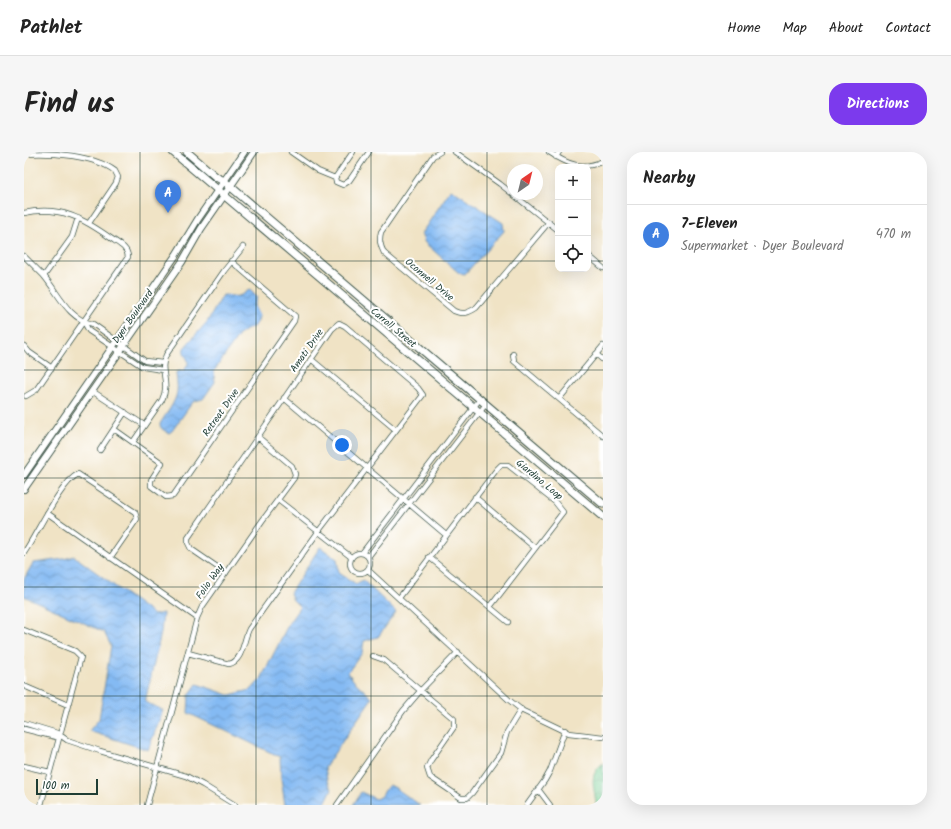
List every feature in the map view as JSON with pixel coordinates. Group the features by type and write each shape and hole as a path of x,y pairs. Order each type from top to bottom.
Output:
{"main road":[{"name":"Carroll Street","path":"172,152 603,516"},
{"name":"Carroll Street","path":"187,152 216,178 224,181 230,186 603,504"},
{"name":"Dyer Boulevard","path":"24,475 176,255 217,190 244,152"},
{"name":"Dyer Boulevard","path":"24,489 182,262 201,229 254,152"}],"street":[{"path":"291,152 318,171 335,178 336,182 343,185 350,181 369,152"},
{"path":"335,178 353,152"},
{"name":"Oconnell Drive","path":"440,152 433,156 381,232 379,240 384,253 454,311 461,314 476,308 549,222"},
{"path":"455,152 500,184 555,227"},
{"path":"549,152 565,162 577,166 588,166 603,161"},
{"path":"556,157 559,152"},
{"path":"24,154 42,153 71,156 98,163 115,171 118,177 116,183 88,223"},
{"path":"24,213 57,212 78,218 88,223 124,248 128,254 52,368 36,390 26,396"},
{"path":"44,276 68,243 78,218"},
{"path":"133,442 165,395 166,385 163,363 166,355 231,261 243,247"},
{"path":"24,256 44,276 69,310 84,322 89,331 142,367 163,370"},
{"path":"591,258 603,268"},
{"name":"Retreat Drive","path":"114,428 162,463 151,480 151,486 166,497 173,496 294,321 295,316 231,261"},
{"path":"84,322 93,324 145,361 163,363"},
{"name":"Amati Drive","path":"188,653 229,664 239,659 245,637 249,630 318,532 422,395 418,388 346,326 339,323 332,329 188,538 188,543 191,549 226,573"},
{"path":"24,346 29,352 52,368"},
{"path":"559,399 603,346"},
{"path":"513,354 514,361 603,436"},
{"path":"596,354 603,360"},
{"path":"311,359 396,430"},
{"path":"92,391 144,425"},
{"path":"284,398 446,535"},
{"path":"362,553 480,399"},
{"path":"368,557 486,404"},
{"path":"100,450 125,412"},
{"name":"Folio Way","path":"147,805 197,618 202,607 296,474 292,466 258,437"},
{"name":"Giardino Loop","path":"399,598 501,465 508,465 555,502 563,512 490,607"},
{"path":"24,553 47,513 72,478 78,474 135,512 136,519 110,558"},
{"path":"475,497 535,548"},
{"path":"278,500 351,557"},
{"path":"47,513 197,618"},
{"path":"362,553 368,557 370,566 368,570 360,573 352,570 350,561 351,557 354,554 362,553"},
{"path":"429,557 508,622"},
{"path":"368,570 509,700 521,709 565,730 577,734 603,737"},
{"path":"24,630 75,651 81,657 41,805"},
{"path":"337,805 403,711 458,652"},
{"path":"373,656 384,660 454,718 454,727 427,768 430,776 461,798 467,798 472,793 501,753 507,732 521,709"},
{"path":"24,686 68,704"},
{"path":"24,723 57,733 59,736 67,740 100,751 186,776 235,805"},
{"path":"24,729 50,736 59,736"},
{"path":"527,805 550,771 565,730"},
{"path":"24,766 50,772"},
{"path":"538,789 550,805"}],"green space":[{"path":"603,763 603,805 596,805 593,777"}],"water":[{"path":"451,189 503,223 504,231 465,274 459,273 425,243 421,234"},
{"path":"250,290 257,297 254,306 259,316 258,321 254,326 239,335 216,368 214,372 215,382 203,399 192,403 172,431 169,433 164,431 160,424 176,396 176,372 184,370 188,363 184,348 207,322 223,295 238,296"},
{"path":"320,547 337,559 339,573 356,584 363,580 396,612 378,637 364,641 362,653 348,672 353,680 372,698 325,767 327,780 332,789 324,805 285,805 280,757 188,713 189,695 197,684 229,695 251,690 261,679 290,621 300,607 293,600 290,593"},
{"path":"74,556 154,615 163,613 161,633 145,702 163,710 148,750 89,731 99,719 111,646 104,632 24,596 24,579 33,563 64,559"},
{"path":"389,785 420,805 353,805 361,792 376,799 381,796"}],"place":[{"name":"7-Eleven","path":"168,213"}]}
